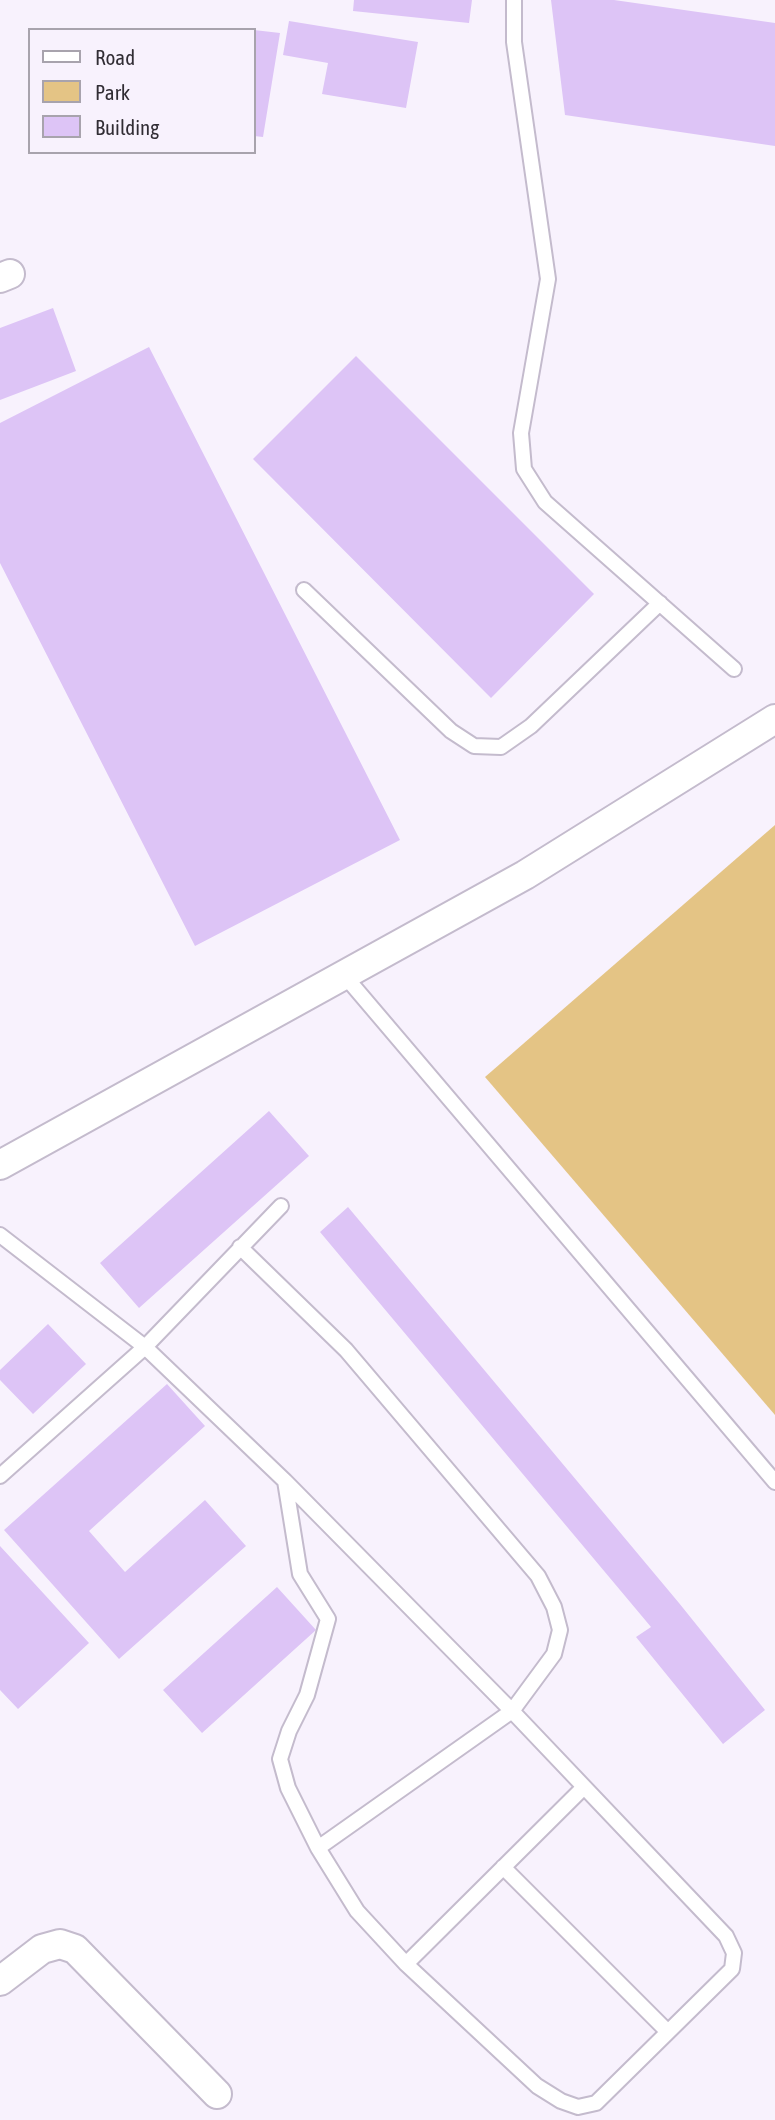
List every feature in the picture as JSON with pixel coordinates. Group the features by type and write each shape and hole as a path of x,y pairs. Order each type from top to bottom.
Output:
{"street":[{"path":"0,1165 525,875 775,719"},
{"path":"0,1981 42,1949 60,1944 75,1949 217,2094"}],"lane":[{"path":"514,0 514,42 548,279 521,433 524,469 545,502 734,669"},
{"path":"304,590 451,731 474,746 501,747 531,726 660,603"},
{"path":"344,975 775,1482"},
{"path":"0,1476 145,1347 281,1206"},
{"path":"0,1235 145,1347 285,1481 513,1711 726,1936 734,1953 732,1969 596,2103 578,2107 561,2101 537,2086 406,1964 357,1911 318,1849 288,1788 279,1759 307,1695 328,1619 300,1574 285,1481"},
{"path":"240,1247 346,1350 538,1576 554,1607 560,1630 554,1654 513,1711 318,1849"},
{"path":"406,1964 584,1787"},
{"path":"503,1867 668,2032"}],"green space":[{"path":"775,825 775,1415 485,1077"}],"building":[{"path":"354,0 472,0 469,23 353,11"},
{"path":"551,0 614,0 775,23 775,146 565,115"},
{"path":"289,21 418,42 406,108 322,94 328,63 283,55"},
{"path":"256,30 280,33 263,137 256,136"},
{"path":"53,308 76,371 0,400 0,328"},
{"path":"149,347 400,840 195,946 0,563 0,423"},
{"path":"356,356 594,594 491,698 253,459"},
{"path":"269,1111 309,1156 139,1308 100,1263"},
{"path":"348,1207 765,1710 723,1744 636,1637 651,1627 320,1232"},
{"path":"48,1324 86,1364 33,1414 0,1380 0,1370"},
{"path":"167,1384 205,1426 89,1531 125,1572 205,1500 246,1546 119,1659 4,1530"},
{"path":"0,1546 89,1643 18,1709 0,1690"},
{"path":"277,1587 316,1630 202,1733 163,1690"}]}
